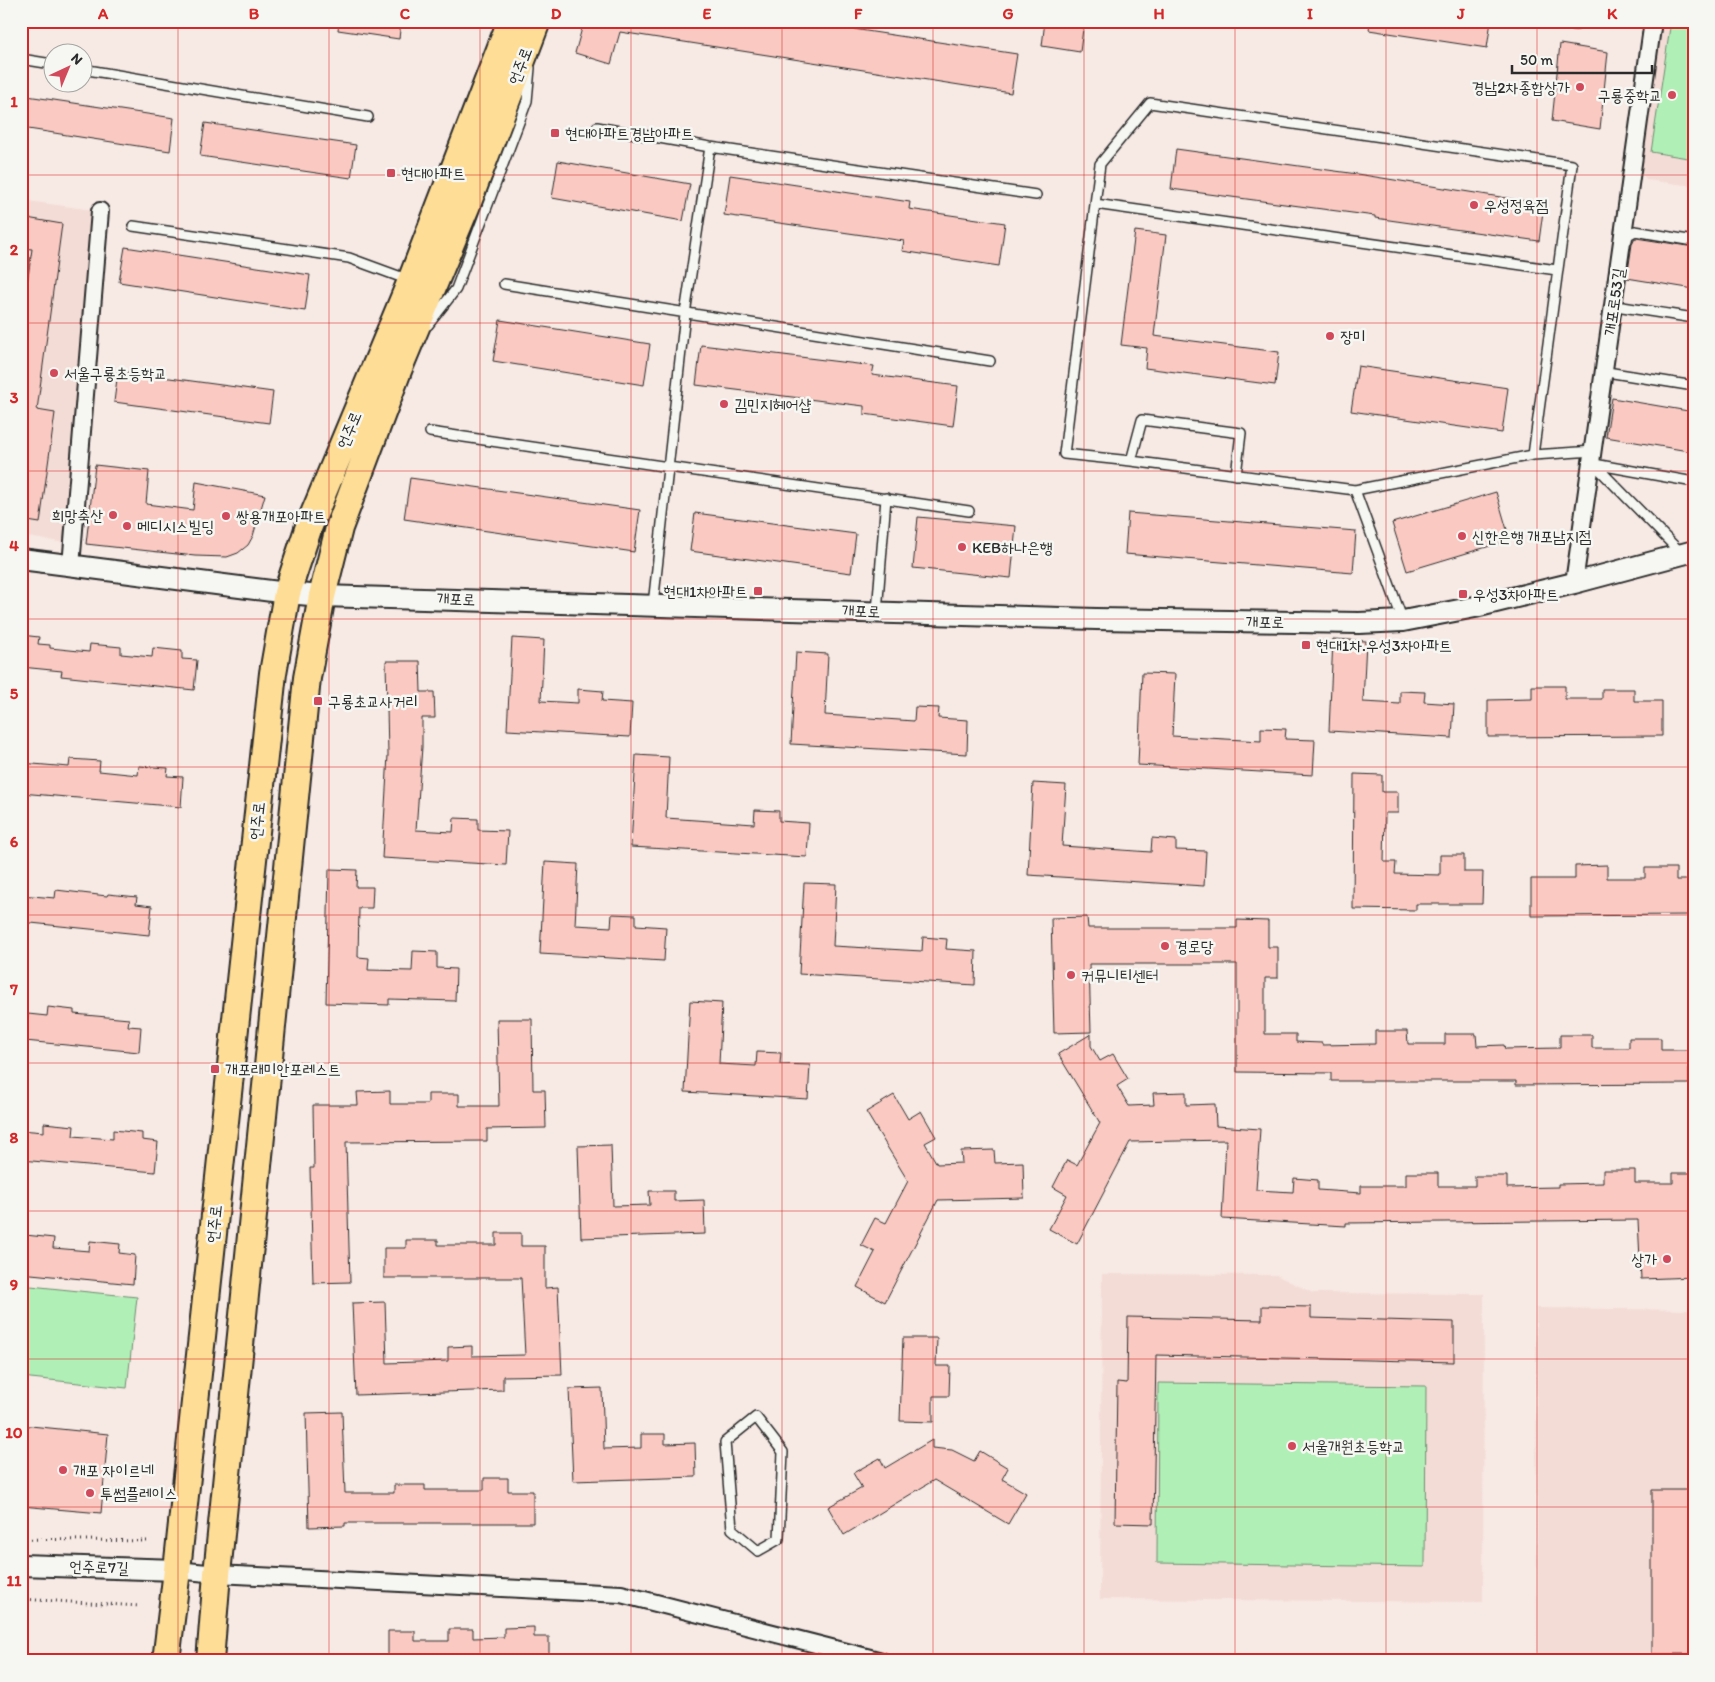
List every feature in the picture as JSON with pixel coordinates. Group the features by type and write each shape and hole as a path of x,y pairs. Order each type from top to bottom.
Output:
{"main road":[{"name":"언주로","path":"166,1661 273,673 287,593 309,526 411,281 527,25"},
{"name":"언주로","path":"210,1661 217,1574 307,678 322,596 339,528 398,368 466,207 527,25"}],"street":[{"name":"개포로53길","path":"1574,583 1594,458 1653,21"},
{"path":"71,566 100,211"},
{"name":"개포로","path":"21,559 322,596 1096,619 1359,623 1402,621 1475,607 1688,553"},
{"name":"언주로7길","path":"21,1565 177,1570"},
{"path":"177,1570 217,1574 621,1594 882,1661"}],"lane":[{"path":"1550,21 1576,26 1583,21"},
{"path":"21,59 42,62"},
{"path":"92,71 368,117"},
{"path":"1533,455 1572,165 1150,103 1100,164 1064,454 1355,490 1533,455 1594,458 1694,482"},
{"path":"597,127 710,147 1036,195"},
{"path":"653,605 685,314 710,147"},
{"path":"1095,204 1558,270"},
{"path":"133,226 349,258 411,281"},
{"path":"1594,458 1627,239 1631,232 1635,231 1694,241"},
{"path":"504,284 990,361"},
{"path":"1616,306 1694,318"},
{"path":"1607,372 1694,386"},
{"path":"1131,461 1142,420 1241,433 1236,475"},
{"path":"430,432 969,511"},
{"path":"1594,458 1688,553"},
{"path":"1355,490 1402,621"},
{"path":"877,612 886,498"},
{"path":"756,1417 783,1452 779,1539 758,1551 732,1529 725,1442 756,1417"}],"path":[{"path":"21,1539 147,1541"},
{"path":"21,1599 140,1606"}],"shaded area":[{"name":"구룡중학교","path":"1661,21 1694,21 1694,186 1647,180 1639,170"},
{"name":"서울구룡초등학교","path":"21,200 100,211 73,544 21,536"},
{"name":"서울개원초등학교","path":"1102,1274 1276,1275 1313,1293 1484,1294 1483,1602 1100,1599"},
{"path":"1536,1308 1694,1310 1694,1661 1537,1661"}],"green space":[{"name":"구룡중학교","path":"1671,21 1694,21 1694,159 1651,152"},
{"path":"21,1285 137,1297 127,1388 21,1377"},
{"path":"1158,1383 1426,1386 1425,1567 1157,1563"}],"building":[{"path":"339,21 401,21 399,39 338,30"},
{"path":"584,21 801,21 1017,54 1011,93 620,32 611,64 575,53"},
{"path":"1045,21 1084,21 1080,52 1042,46"},
{"path":"1370,21 1491,21 1487,48 1369,30"},
{"name":"경남2차종합상가","path":"1560,44 1608,52 1600,129 1552,121"},
{"path":"27,96 174,118 170,151 22,128"},
{"path":"205,123 356,145 351,178 200,156"},
{"path":"1176,149 1357,174 1544,204 1539,241 1375,218 1375,216 1171,189"},
{"path":"558,161 690,184 683,221 552,198"},
{"path":"730,175 910,202 909,209 1005,223 999,266 902,251 904,241 724,215"},
{"path":"21,217 62,224 37,410 55,413 40,523 21,520 21,327 32,249 21,248"},
{"path":"1135,231 1166,235 1154,336 1279,352 1275,385 1145,368 1147,348 1121,345"},
{"path":"1636,238 1694,247 1694,289 1627,278 1632,244"},
{"path":"125,247 310,275 305,311 119,282"},
{"path":"500,320 650,344 644,385 493,361"},
{"path":"701,345 874,366 872,375 958,386 953,426 864,414 864,406 696,385"},
{"path":"1358,366 1508,388 1502,433 1351,411"},
{"path":"118,371 273,392 269,423 114,402"},
{"path":"1612,398 1694,412 1694,452 1606,437"},
{"path":"95,465 149,471 146,504 193,510 196,482 265,495 253,536 248,545 238,553 227,557 195,556 86,544"},
{"path":"410,478 640,510 634,552 404,519"},
{"path":"1496,492 1510,540 1407,571 1392,523"},
{"path":"695,513 856,534 851,573 690,551"},
{"path":"1128,513 1356,531 1353,573 1125,554"},
{"path":"918,517 1016,526 1011,578 913,568"},
{"path":"21,635 39,637 38,644 50,645 50,648 89,652 90,644 121,647 121,654 152,657 153,648 182,651 182,659 197,660 194,690 61,676 62,671 21,667"},
{"path":"512,638 544,640 541,701 578,703 578,689 603,691 602,701 632,703 630,737 507,730"},
{"path":"1333,639 1366,641 1363,702 1400,704 1400,691 1425,692 1424,702 1454,704 1452,738 1329,731"},
{"path":"796,652 828,654 825,715 914,721 915,707 939,708 938,718 968,720 967,754 791,744"},
{"path":"386,661 420,661 421,692 434,692 435,718 422,718 422,747 416,830 453,832 454,818 478,819 478,830 508,831 506,865 382,858 388,755"},
{"path":"1142,673 1175,674 1172,736 1261,741 1261,728 1286,729 1285,739 1315,740 1313,775 1138,765"},
{"path":"1532,686 1565,686 1565,699 1602,699 1602,689 1634,689 1634,701 1662,701 1662,736 1488,737 1488,700 1532,699"},
{"path":"636,755 669,757 666,818 754,824 755,810 779,811 779,821 809,823 807,857 631,847"},
{"path":"70,759 100,761 99,771 138,775 139,766 168,768 167,776 183,777 181,807 21,793 21,763 69,767"},
{"path":"1354,774 1382,775 1382,792 1398,792 1398,813 1385,813 1384,862 1396,862 1395,874 1440,875 1440,855 1464,855 1464,872 1483,872 1482,904 1416,904 1416,910 1353,909"},
{"path":"1033,783 1066,785 1062,846 1151,852 1152,838 1176,840 1176,850 1206,851 1204,886 1028,875"},
{"path":"545,862 578,864 575,925 611,927 612,914 636,915 636,925 666,927 664,961 540,954"},
{"path":"1607,865 1607,878 1645,878 1645,868 1676,868 1676,880 1694,880 1694,915 1531,916 1531,879 1575,879 1575,866"},
{"path":"329,869 357,870 356,887 373,887 372,908 359,908 358,957 369,958 368,970 412,971 413,951 437,952 437,968 456,969 455,1001 389,999 389,1005 326,1003"},
{"path":"804,883 836,884 833,946 922,951 923,937 947,939 946,949 976,951 975,985 799,974"},
{"path":"56,890 107,896 108,894 137,897 136,904 152,906 149,935 21,922 21,895 55,898"},
{"path":"1087,917 1088,928 1237,928 1237,920 1268,921 1268,947 1278,947 1278,978 1265,978 1265,1034 1296,1034 1296,1042 1322,1043 1322,1045 1375,1044 1375,1031 1407,1031 1408,1044 1445,1044 1445,1034 1476,1034 1477,1046 1504,1045 1505,1049 1560,1048 1560,1035 1592,1035 1592,1048 1629,1048 1629,1038 1661,1038 1661,1050 1689,1050 1689,1084 1516,1085 1516,1081 1331,1081 1331,1073 1237,1072 1237,964 1089,964 1091,1032 1054,1033 1051,918"},
{"path":"690,1001 722,1003 719,1064 756,1066 757,1052 781,1053 780,1064 810,1065 808,1099 685,1092"},
{"path":"48,1007 74,1010 74,1014 129,1019 128,1026 141,1027 139,1052 25,1041 28,1014 47,1016"},
{"path":"497,1019 532,1019 533,1090 545,1090 546,1128 487,1129 487,1141 346,1142 350,1282 313,1283 310,1168 314,1168 313,1105 358,1105 357,1092 390,1091 390,1104 428,1104 428,1094 459,1094 459,1106 499,1106"},
{"path":"1091,1034 1091,1046 1100,1061 1113,1054 1128,1079 1117,1086 1129,1106 1154,1105 1153,1093 1186,1092 1186,1105 1215,1104 1216,1126 1260,1129 1256,1190 1293,1192 1294,1178 1318,1180 1318,1190 1361,1193 1361,1186 1406,1186 1406,1173 1438,1173 1438,1186 1475,1186 1475,1176 1507,1176 1507,1188 1558,1187 1558,1184 1603,1183 1603,1170 1635,1170 1635,1183 1673,1183 1673,1173 1694,1173 1694,1277 1641,1279 1638,1220 1346,1223 1346,1226 1222,1219 1226,1140 1130,1142 1077,1244 1049,1229 1067,1195 1053,1187 1067,1160 1077,1165 1100,1123 1058,1054"},
{"path":"894,1095 908,1119 921,1111 936,1137 925,1143 937,1164 962,1163 961,1151 994,1150 995,1163 1023,1162 1024,1198 938,1200 885,1302 857,1287 875,1252 861,1245 875,1218 886,1223 908,1181 866,1112"},
{"path":"44,1123 74,1126 73,1136 113,1139 113,1130 142,1133 142,1140 158,1142 155,1172 21,1160 21,1130 44,1132"},
{"path":"611,1145 613,1206 650,1205 649,1191 674,1191 674,1201 704,1200 705,1234 581,1238 578,1146"},
{"path":"496,1233 521,1233 521,1246 545,1246 545,1288 558,1287 562,1375 503,1376 503,1390 356,1395 352,1303 385,1302 387,1363 448,1361 448,1347 472,1346 472,1356 525,1355 521,1278 384,1278 384,1248 406,1248 406,1240 438,1240 438,1245 496,1245"},
{"path":"25,1235 54,1238 53,1248 89,1251 90,1241 120,1244 119,1253 135,1255 133,1284 21,1273 21,1243 25,1244"},
{"path":"1262,1306 1311,1307 1311,1318 1454,1322 1454,1362 1156,1355 1153,1524 1115,1523 1117,1382 1127,1383 1128,1317 1262,1320"},
{"path":"903,1338 937,1338 936,1366 950,1366 949,1396 933,1396 933,1422 900,1421"},
{"path":"602,1388 604,1449 641,1448 641,1434 665,1434 665,1444 695,1443 696,1477 573,1481 569,1389"},
{"path":"342,1412 345,1493 394,1493 394,1485 425,1485 425,1490 484,1490 484,1478 508,1478 508,1491 533,1491 533,1523 345,1523 345,1526 309,1527 306,1413"},
{"name":"개포 자이르네","path":"21,1425 108,1434 101,1513 21,1506"},
{"path":"932,1440 932,1448 952,1450 974,1461 980,1451 1008,1468 1002,1479 1026,1493 1008,1524 934,1480 844,1535 828,1507 862,1488 853,1473 880,1458 885,1468"},
{"path":"1652,1490 1694,1490 1694,1654 1652,1654"},
{"path":"534,1627 534,1637 549,1637 549,1661 388,1661 388,1631 415,1631 415,1641 449,1641 449,1629 473,1629 473,1638 504,1637 504,1628"}],"place":[{"name":"경남2차종합상가","path":"1580,87"},
{"name":"구룡중학교","path":"1672,95"},
{"name":"현대아파트경남아파트","path":"555,133"},
{"name":"현대아파트","path":"391,173"},
{"name":"우성정육점","path":"1474,205"},
{"name":"장미","path":"1330,336"},
{"name":"서울구룡초등학교","path":"54,373"},
{"name":"김민지헤어샵","path":"724,404"},
{"name":"희망축산","path":"113,515"},
{"name":"쌍용개포아파트","path":"226,516"},
{"name":"메디시스빌딩","path":"127,526"},
{"name":"신한은행 개포남지점","path":"1462,536"},
{"name":"KEB하나은행","path":"962,547"},
{"name":"현대1차아파트","path":"758,591"},
{"name":"우성3차아파트","path":"1463,594"},
{"name":"현대1차.우성3차아파트","path":"1306,645"},
{"name":"구룡초교사거리","path":"318,701"},
{"name":"경로당","path":"1165,946"},
{"name":"커뮤니티센터","path":"1071,975"},
{"name":"개포래미안포레스트","path":"215,1069"},
{"name":"상가","path":"1667,1259"},
{"name":"서울개원초등학교","path":"1292,1446"},
{"name":"개포 자이르네","path":"63,1470"},
{"name":"투썸플레이스","path":"90,1493"}]}
